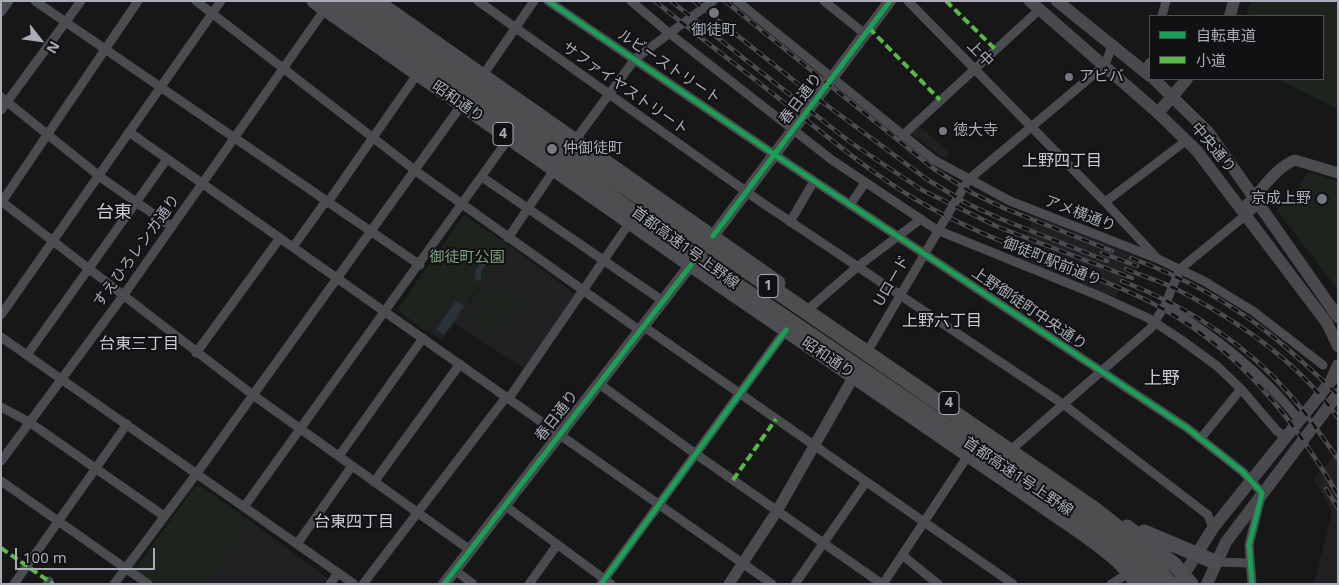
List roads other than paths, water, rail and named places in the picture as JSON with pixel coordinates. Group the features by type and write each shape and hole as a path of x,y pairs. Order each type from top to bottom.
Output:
{"highway":[{"name":"首都高速1号上野線","path":"354,1 720,251 791,303 1112,523 1147,554 1170,584"},
{"name":"4","path":"376,1 576,139 1116,519 1153,547 1184,580"},
{"name":"首都高速1号上野線","path":"321,3 610,194 745,291 1088,523 1127,554 1154,584"},
{"name":"昭和通り","path":"321,3 462,105 691,265 786,330 855,369"},
{"path":"610,194 643,212 742,278 899,407"},
{"path":"791,303 862,361 1075,508"},
{"name":"4","path":"899,407 1081,532 1133,578"},
{"path":"1116,519 1194,555 1215,562"}],"main road":[{"name":"春日通り","path":"444,584 713,236 752,195 775,155 890,1"},
{"name":"中央通り","path":"1057,1 1112,46 1149,71"},
{"path":"1230,15 1234,1"},
{"name":"中央通り","path":"1035,5 1105,65 1187,140 1244,211 1327,323 1338,346"},
{"name":"中央通り","path":"1158,80 1208,132 1338,317"},
{"path":"1158,113 1186,80"},
{"path":"1184,580 1194,555 1213,528 1335,378 1338,365"},
{"path":"1207,584 1215,562 1226,542 1338,394"}],"street":[{"path":"1,12 9,1"},
{"path":"35,1 420,264"},
{"path":"1,110 4,100 81,1"},
{"path":"138,1 2,202 252,395 470,550"},
{"path":"196,1 415,170 508,238 583,291 739,393 1013,584"},
{"path":"1,315 221,1"},
{"name":"サファイヤストリート","path":"478,1 608,95 790,222 1063,404 1208,515 1213,528"},
{"path":"114,584 197,473 462,105 534,1"},
{"name":"ルビーストリート","path":"548,1 775,155"},
{"name":"御徒町駅前通り","path":"631,1 669,33 794,130 865,183 937,230 1102,297 1155,322 1199,352 1241,389 1277,431 1286,437"},
{"path":"576,139 635,59 713,1"},
{"name":"アメ横通り","path":"737,1 934,160 1010,201 1180,269 1253,311 1323,365"},
{"path":"824,1 865,34"},
{"name":"上中","path":"908,1 1105,202 1156,258"},
{"path":"1162,15 1166,1"},
{"name":"すえひろレンガ通り","path":"1,461 172,227 283,68 321,3"},
{"path":"902,136 974,68 1035,5"},
{"path":"1105,65 1112,46"},
{"name":"Uロード","path":"870,347 968,180 1105,65"},
{"path":"293,247 323,205 328,202 418,73"},
{"path":"4,100 99,176 172,227"},
{"path":"129,132 560,433 772,584"},
{"path":"244,507 386,313 509,138"},
{"path":"1105,202 1187,140"},
{"name":"上野御徒町中央通り","path":"775,155 1201,438 1251,480 1262,493"},
{"path":"27,355 167,159"},
{"path":"1013,448 1152,328 1165,305 1180,269 1256,202 1284,166 1295,160 1338,173"},
{"path":"508,238 554,170"},
{"path":"482,177 663,301"},
{"path":"790,222 814,181"},
{"path":"850,205 865,183"},
{"path":"812,306 856,267 921,219"},
{"path":"363,584 503,401 509,398 630,222"},
{"path":"196,353 280,238"},
{"path":"1165,305 1217,338 1252,368 1300,421"},
{"path":"504,505 606,582 658,504 786,330"},
{"path":"1,337 354,584"},
{"path":"339,456 423,338"},
{"path":"374,482 460,364"},
{"path":"729,584 777,511 855,369"},
{"path":"598,383 695,454 883,584 969,454"},
{"path":"1201,438 1241,389"},
{"path":"1,407 29,422 164,516"},
{"path":"14,584 126,424"},
{"path":"297,544 352,466"},
{"path":"1,481 148,584"},
{"path":"795,584 866,482"},
{"path":"1252,584 1249,545 1262,493"},
{"path":"529,584 557,545"},
{"path":"902,555 938,584"},
{"path":"1215,562 1250,563"},
{"path":"455,570 472,584"},
{"path":"330,584 338,572"},
{"path":"1111,584 1133,578"}],"railway":[{"path":"655,1 844,150 879,176 915,199 993,238 1129,292 1163,309 1195,329 1224,351 1274,403 1318,462 1338,495"},
{"path":"671,1 850,142 922,190 998,227 1132,278"},
{"path":"694,1 802,87 928,180 968,204 1001,219 1107,261"},
{"path":"725,1 934,169 974,194 1006,209 1112,251"},
{"path":"1102,253 1137,266"},
{"path":"1131,258 1168,273 1240,312 1289,350 1338,395"},
{"path":"1126,269 1176,289 1243,328 1305,378 1338,418"},
{"path":"1122,281 1169,302 1214,328 1255,360 1292,397 1338,459"},
{"path":"1326,489 1338,508"}],"place":[{"name":"御徒町","path":"714,13"},
{"name":"アビバ","path":"1069,77"},
{"name":"徳大寺","path":"943,131"},
{"name":"仲御徒町","path":"552,149"},
{"name":"京成上野","path":"1322,199"}],"district":[{"name":"上野四丁目","path":"1062,161"},
{"name":"台東","path":"114,213"},
{"name":"上野六丁目","path":"942,321"},
{"name":"台東三丁目","path":"139,344"},
{"name":"上野","path":"1162,379"},
{"name":"台東四丁目","path":"354,522"}],"park label":[{"name":"御徒町公園","path":"467,258"}]}
